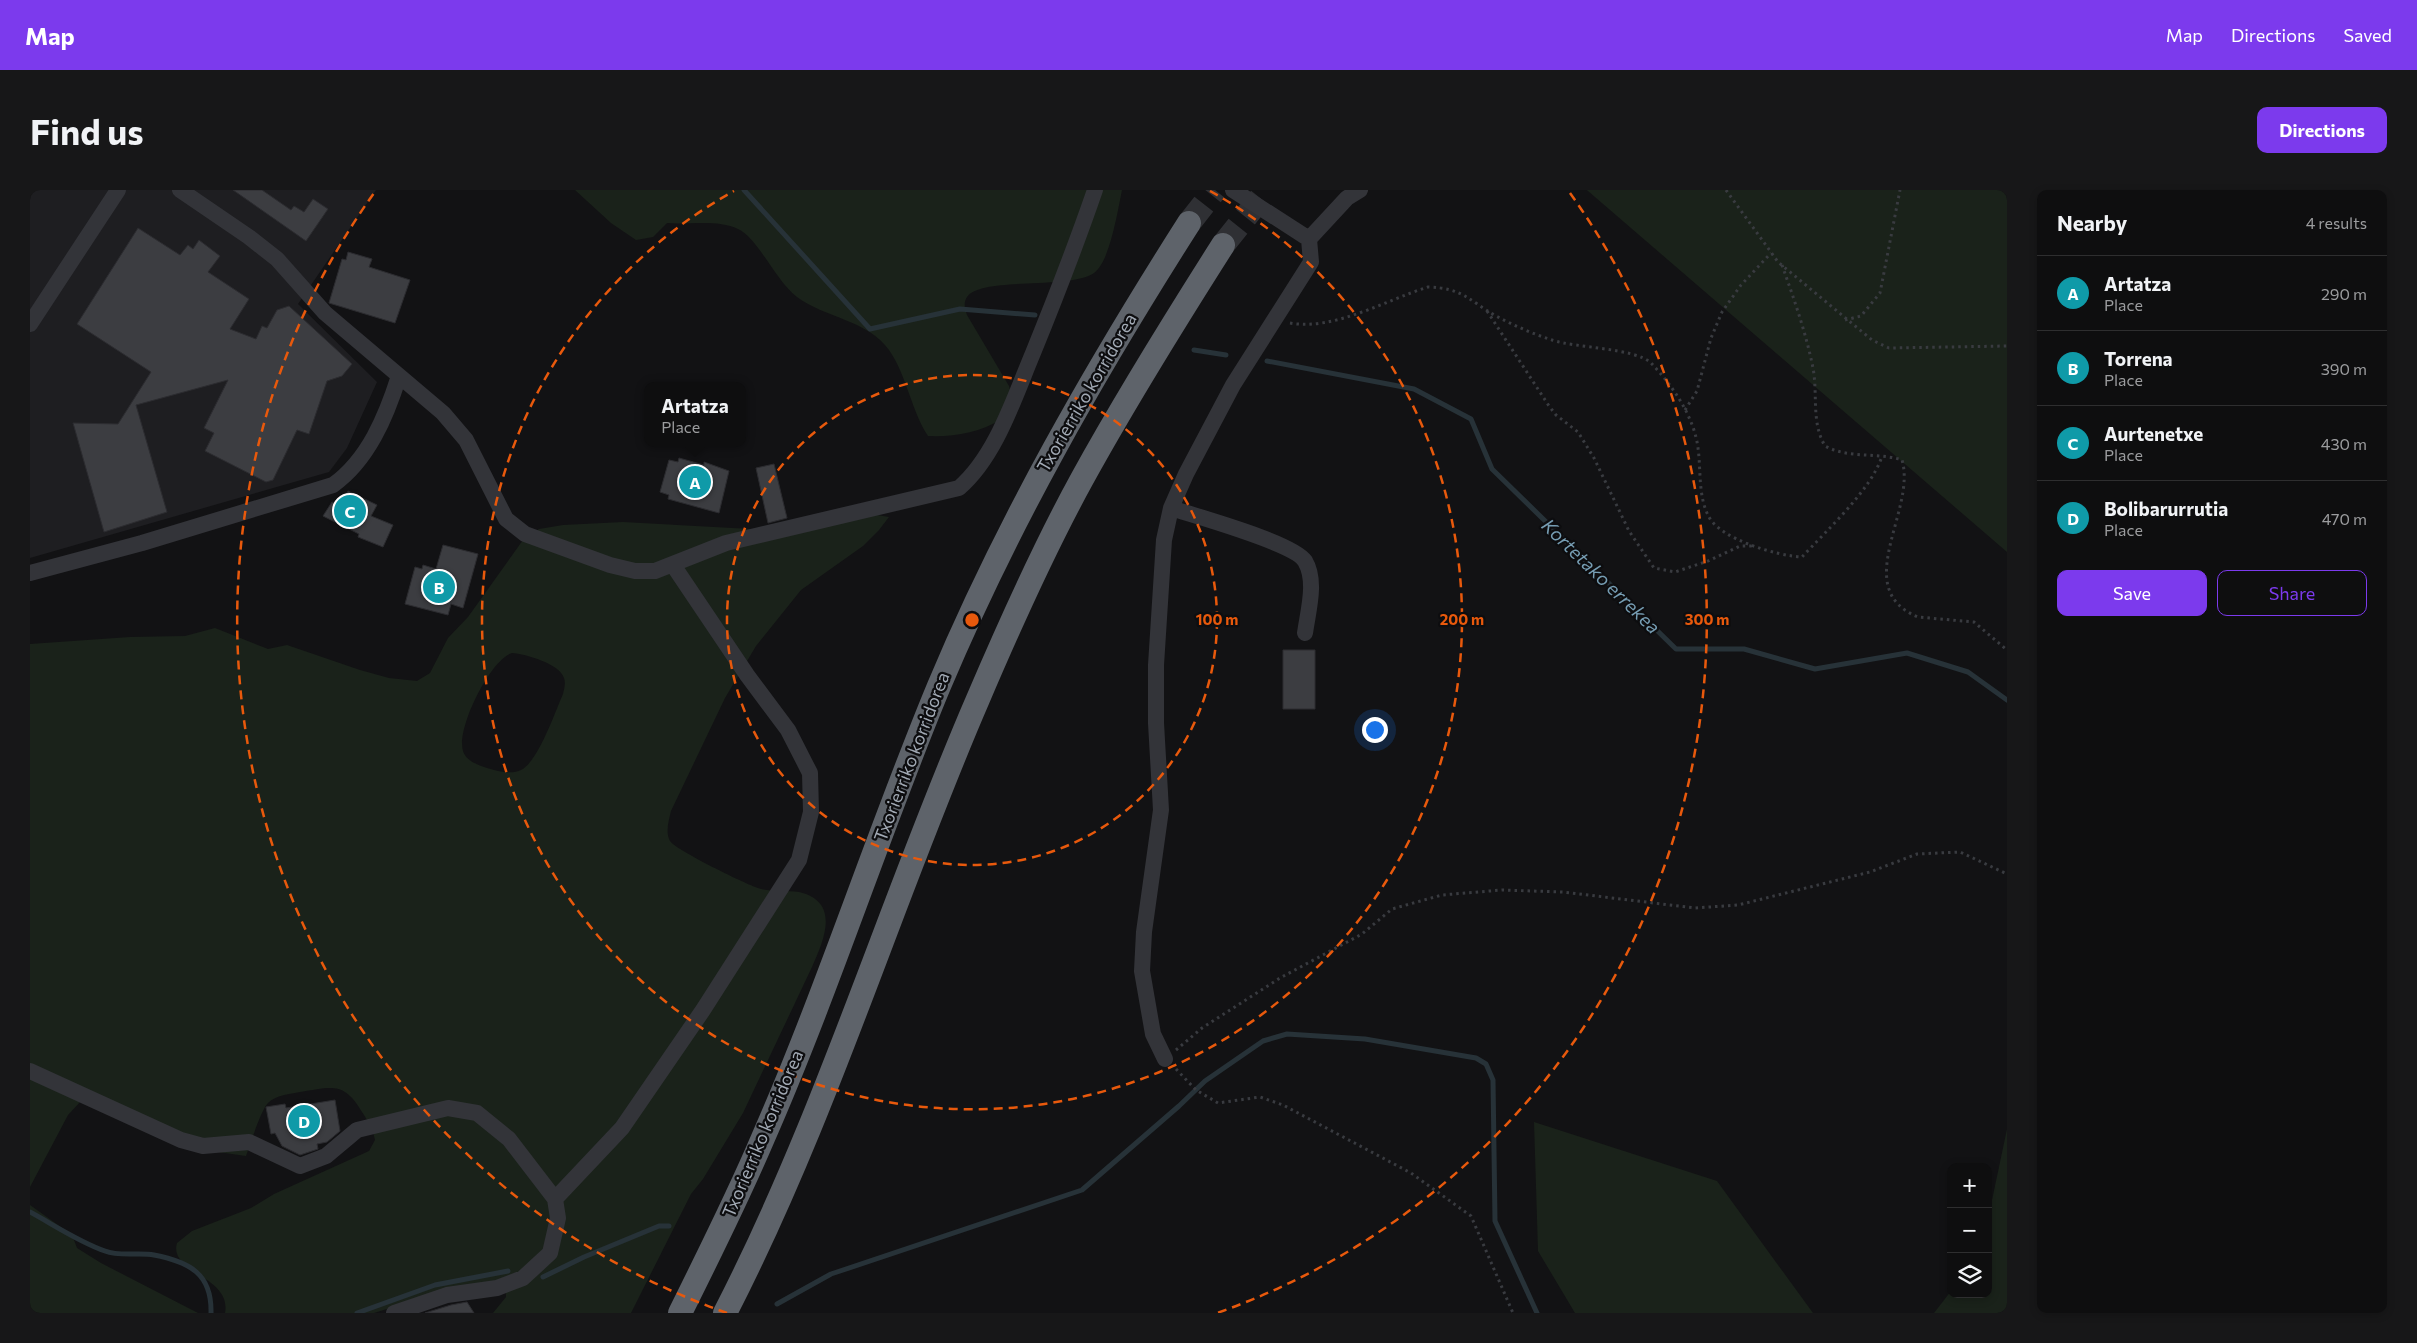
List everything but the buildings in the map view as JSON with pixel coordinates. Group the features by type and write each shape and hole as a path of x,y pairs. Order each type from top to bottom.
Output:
{"highway":[{"name":"Txorierriko korridorea","path":"680,1313 714,1248 768,1128 918,737 989,575 1047,459 1102,362 1189,224"},
{"path":"725,1313 750,1265 801,1153 956,752 1025,593 1097,452 1137,383 1223,245"}],"street":[{"path":"30,324 118,190"},
{"path":"180,190 249,237 277,259 325,313 443,413 466,440 506,519 525,534 610,566 635,571 655,571 726,543 959,488 974,476 988,454 1020,384 1095,190"},
{"path":"1233,190 1309,240"},
{"path":"1165,1059 1153,1034 1142,971 1144,932 1160,810 1156,724 1156,665 1164,540 1171,508 1186,474 1233,385 1272,320 1311,262 1309,240 1347,198 1360,190"},
{"path":"30,573 142,543 333,485 352,470 366,452 399,376"},
{"path":"1171,508 1264,539 1294,551 1305,560 1311,578 1305,632"},
{"path":"555,1199 622,1128 708,1002 799,860 811,812 810,773 788,730 747,675 673,565"},
{"path":"30,566 47,569"},
{"path":"30,1071 181,1140 203,1146 249,1142 300,1166 326,1156 357,1130 448,1108 477,1113 509,1139 555,1199 558,1218 550,1252 523,1278 497,1288 447,1294 394,1313"}],"path":[{"path":"1726,190 1782,266 1845,320 1872,340 1889,348 2007,346"},
{"path":"1845,320 1861,316 1880,293 1900,190"},
{"path":"1685,410 1697,391 1711,338 1722,312 1741,285 1771,252"},
{"path":"1782,266 1804,330 1813,369 1818,434 1825,446 1835,451 1902,460 1905,468 1904,492 1886,566 1886,581 1891,597 1911,614 1918,617 1974,622 2007,650"},
{"path":"1272,320 1305,326 1376,307 1428,287 1459,292 1515,325 1552,340 1588,348 1629,353 1646,359 1661,375 1685,410 1693,428 1698,446 1704,502 1709,518 1727,534 1788,557 1802,557 1869,483 1878,468 1882,456"},
{"path":"1485,308 1549,406 1556,415 1578,432 1594,458 1629,531 1651,566 1668,572 1675,572 1708,561 1740,546 1756,546"},
{"path":"1513,1313 1471,1216 1411,1173 1283,1105 1260,1096 1218,1103 1196,1090 1165,1059 1202,1028 1280,978 1362,934 1392,909 1442,895 1502,890 1563,892 1695,908 1738,905 1870,872 1917,854 1960,852 2007,874"}],"shaded area":[{"path":"30,190 376,190 298,304 377,382 347,448 329,472 30,558"},
{"path":"575,190 1122,190 1109,247 1100,267 1094,273 1082,278 1066,281 989,287 975,291 967,297 965,308 967,315 1009,386 1011,394 1002,419 993,424 957,435 928,436 917,415 895,360 880,340 870,332 820,310 797,297 781,280 753,241 738,229 722,224 667,223 653,237 636,240 611,223"},
{"path":"2007,190 2007,552 1588,191"},
{"path":"877,515 889,517 863,546 801,590 756,646 725,698 671,811 668,834 670,841 684,851 742,881 761,889 799,892 812,897 820,904 825,913 826,923 821,945 812,967 743,1113 703,1179 691,1194 631,1313 493,1313 506,1297 506,1288 435,1294 374,1313 225,1313 225,1301 219,1291 182,1261 177,1253 177,1243 192,1231 251,1208 274,1194 369,1151 375,1140 370,1125 349,1095 336,1088 292,1093 271,1100 262,1113 246,1156 204,1150 82,1100 68,1115 30,1187 30,644 130,637 185,636 215,628 268,649 287,645 360,670 389,678 417,681 430,673 448,638 468,617 523,540 539,529 563,525 623,522 768,530","holes":["512,653 534,658 556,668 564,678 565,686 551,724 534,757 521,770 504,772 484,767 470,760 463,751 462,741 470,712 485,681 503,658"]},
{"path":"1534,1122 1717,1181 1813,1313 1575,1313 1538,1251"},
{"path":"2007,1129 2007,1313 1934,1313 1947,1296 1947,1298 1992,1298 1992,1200"},
{"path":"30,1205 72,1235 77,1248 101,1263 198,1313 30,1313"}],"waterway":[{"name":"Kortetako errekea","path":"744,190 870,329 960,309 1035,315"},
{"name":"Kortetako errekea","path":"1194,350 1226,355"},
{"name":"Kortetako errekea","path":"1267,361 1414,389 1471,419 1492,469 1676,649 1744,649 1815,669 1907,653 1968,672 2007,700"},
{"path":"777,1304 831,1274 1082,1190 1205,1081 1263,1041 1287,1034 1365,1039 1476,1058 1486,1064 1493,1080 1495,1221 1537,1313"},
{"path":"30,1212 76,1238 105,1251 117,1254 154,1255 188,1266 203,1279 208,1288 211,1313"},
{"path":"543,1277 584,1257 659,1226 669,1226"},
{"path":"357,1313 435,1285 508,1271"}],"tunnel":[{"path":"1189,223 1215,190"},
{"path":"1223,245 1267,190"}],"place":[{"name":"Artatza","path":"695,482"},
{"name":"Aurtenetxe","path":"350,511"},
{"name":"Torrena","path":"439,587"},
{"name":"Bolibarurrutia","path":"304,1121"}]}
